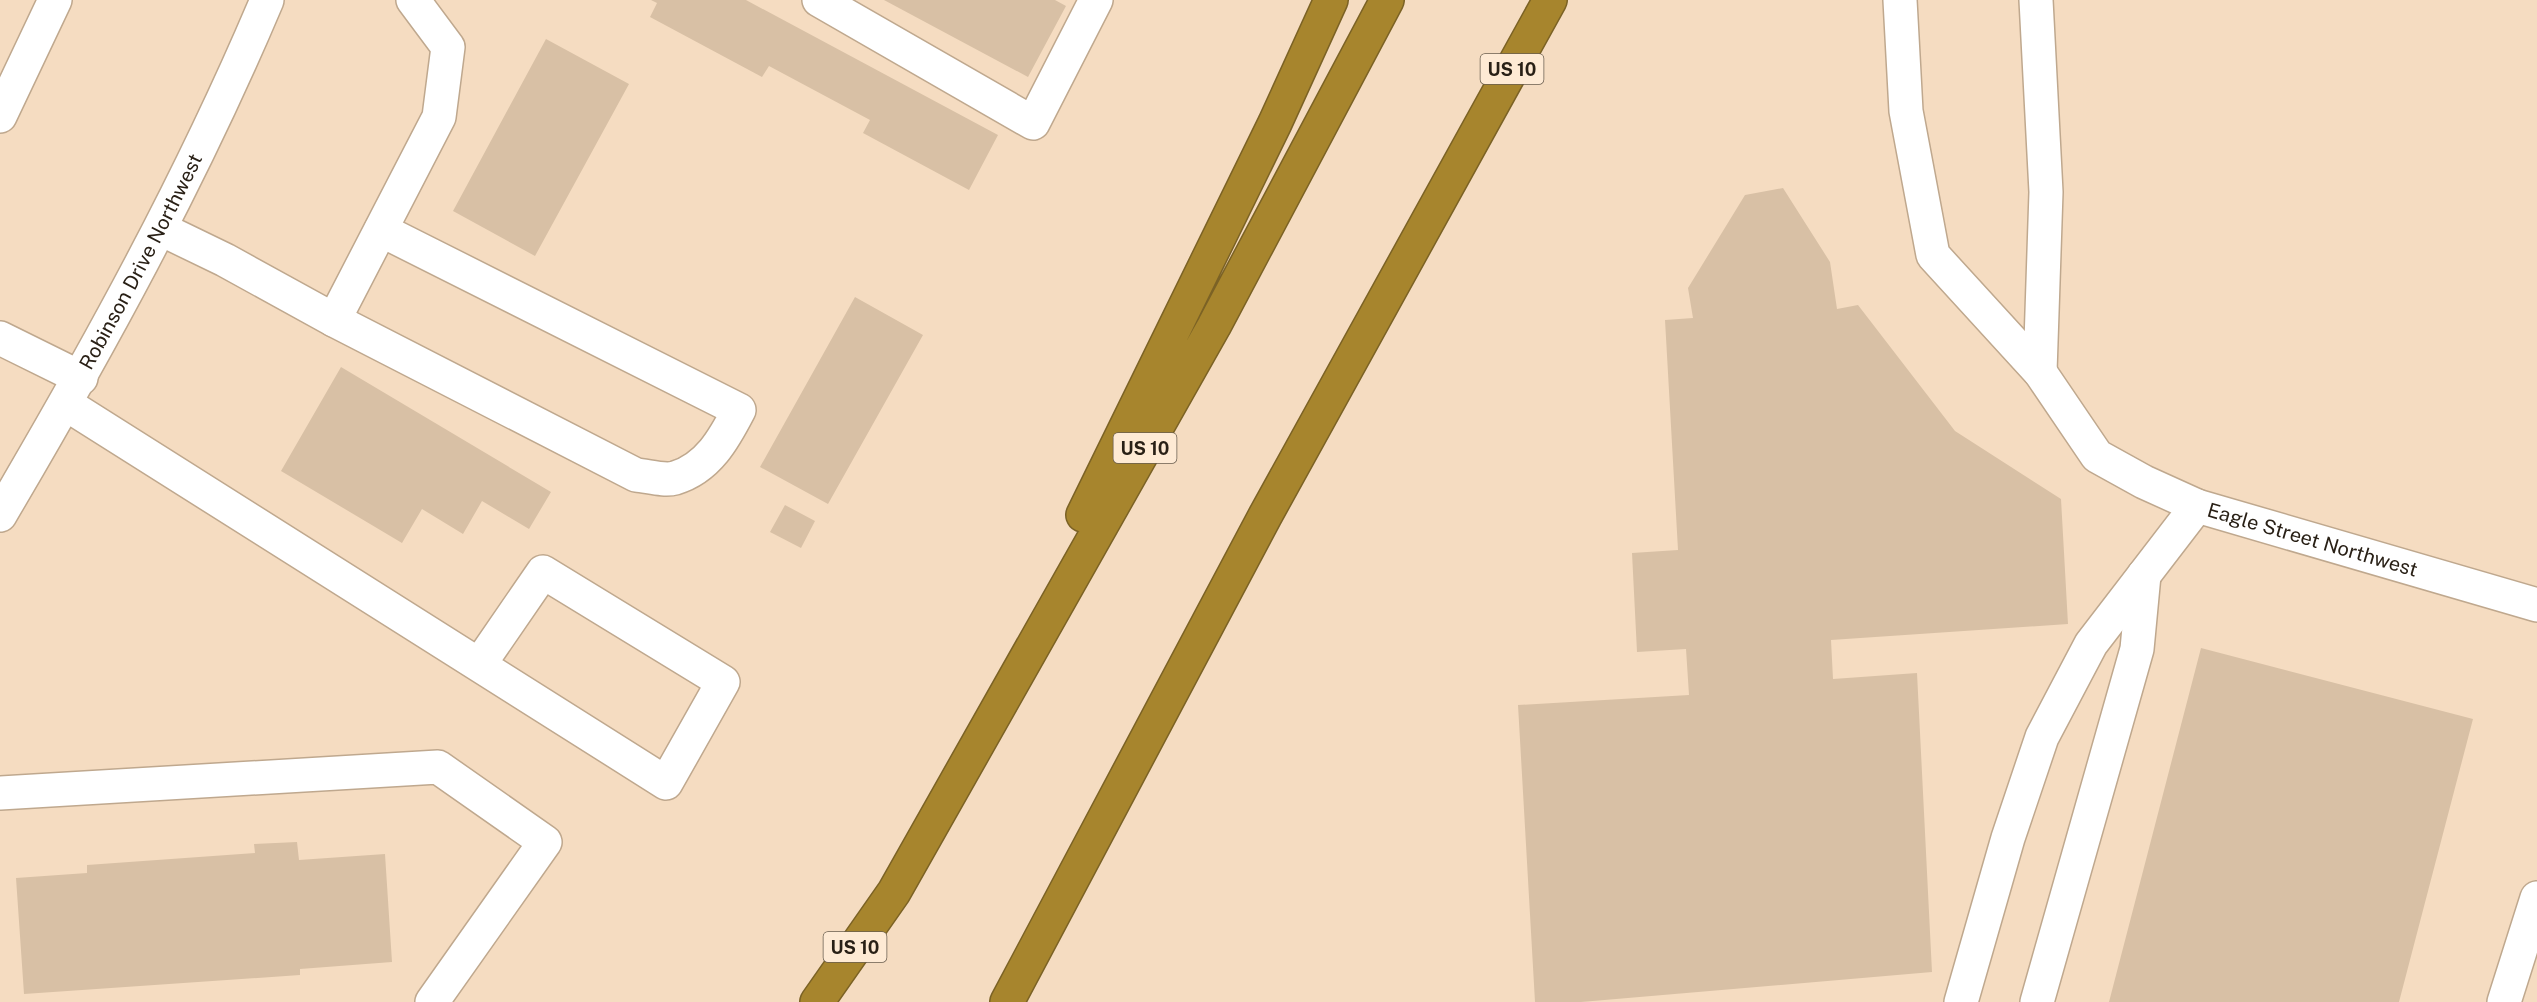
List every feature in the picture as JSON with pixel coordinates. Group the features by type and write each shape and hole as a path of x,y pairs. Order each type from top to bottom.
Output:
{"highway":[{"path":"894,892 1118,446 1275,123 1331,0"},
{"name":"US 10","path":"817,1002 894,892 1214,326 1387,0"},
{"name":"US 10","path":"1007,1002 1265,516 1550,0"},
{"path":"1473,139 1560,0"}],"street":[{"path":"0,116 55,0"},
{"name":"Robinson Drive Northwest","path":"0,515 74,391 161,229 267,0"},
{"path":"334,320 439,117 448,47 413,0"},
{"path":"819,0 1033,123 1096,0"},
{"path":"1900,0 1906,111 1933,255 2040,372"},
{"path":"2036,0 2046,192 2040,372"},
{"path":"161,229 225,260 334,320 636,475 674,478 705,463 725,437 739,410 381,230"},
{"path":"0,338 74,391 478,664 666,783 723,682 543,572 478,664"},
{"name":"Eagle Street Northwest","path":"2040,372 2097,456 2144,482 2197,506 2537,605"},
{"path":"1961,1002 2008,838 2042,737 2091,644 2197,506"},
{"path":"2037,1002 2137,650 2144,575"},
{"path":"0,793 438,767 545,842 432,1002"},
{"path":"2504,1002 2537,898"}],"building":[{"path":"651,0 746,0 998,135 969,190 863,133 870,120 769,66 762,77 650,17 657,3"},
{"path":"884,0 1055,0 1066,6 1028,77"},
{"path":"546,39 629,84 535,256 453,211"},
{"path":"1783,188 1830,262 1837,309 1858,305 1955,431 2061,499 2068,624 1831,640 1833,679 1917,673 1932,972 1581,1002 1535,1002 1518,705 1689,695 1686,649 1637,652 1632,553 1678,550 1665,320 1693,318 1688,288 1745,195"},
{"path":"855,297 923,335 828,504 760,467"},
{"path":"341,367 551,492 529,529 482,501 463,534 422,509 402,543 281,471"},
{"path":"785,505 815,521 801,548 770,532"},
{"path":"2201,648 2473,719 2399,1002 2109,1002"},
{"path":"297,842 299,860 385,854 392,962 300,969 300,975 24,994 16,878 87,873 87,865 255,853 254,844"}]}
